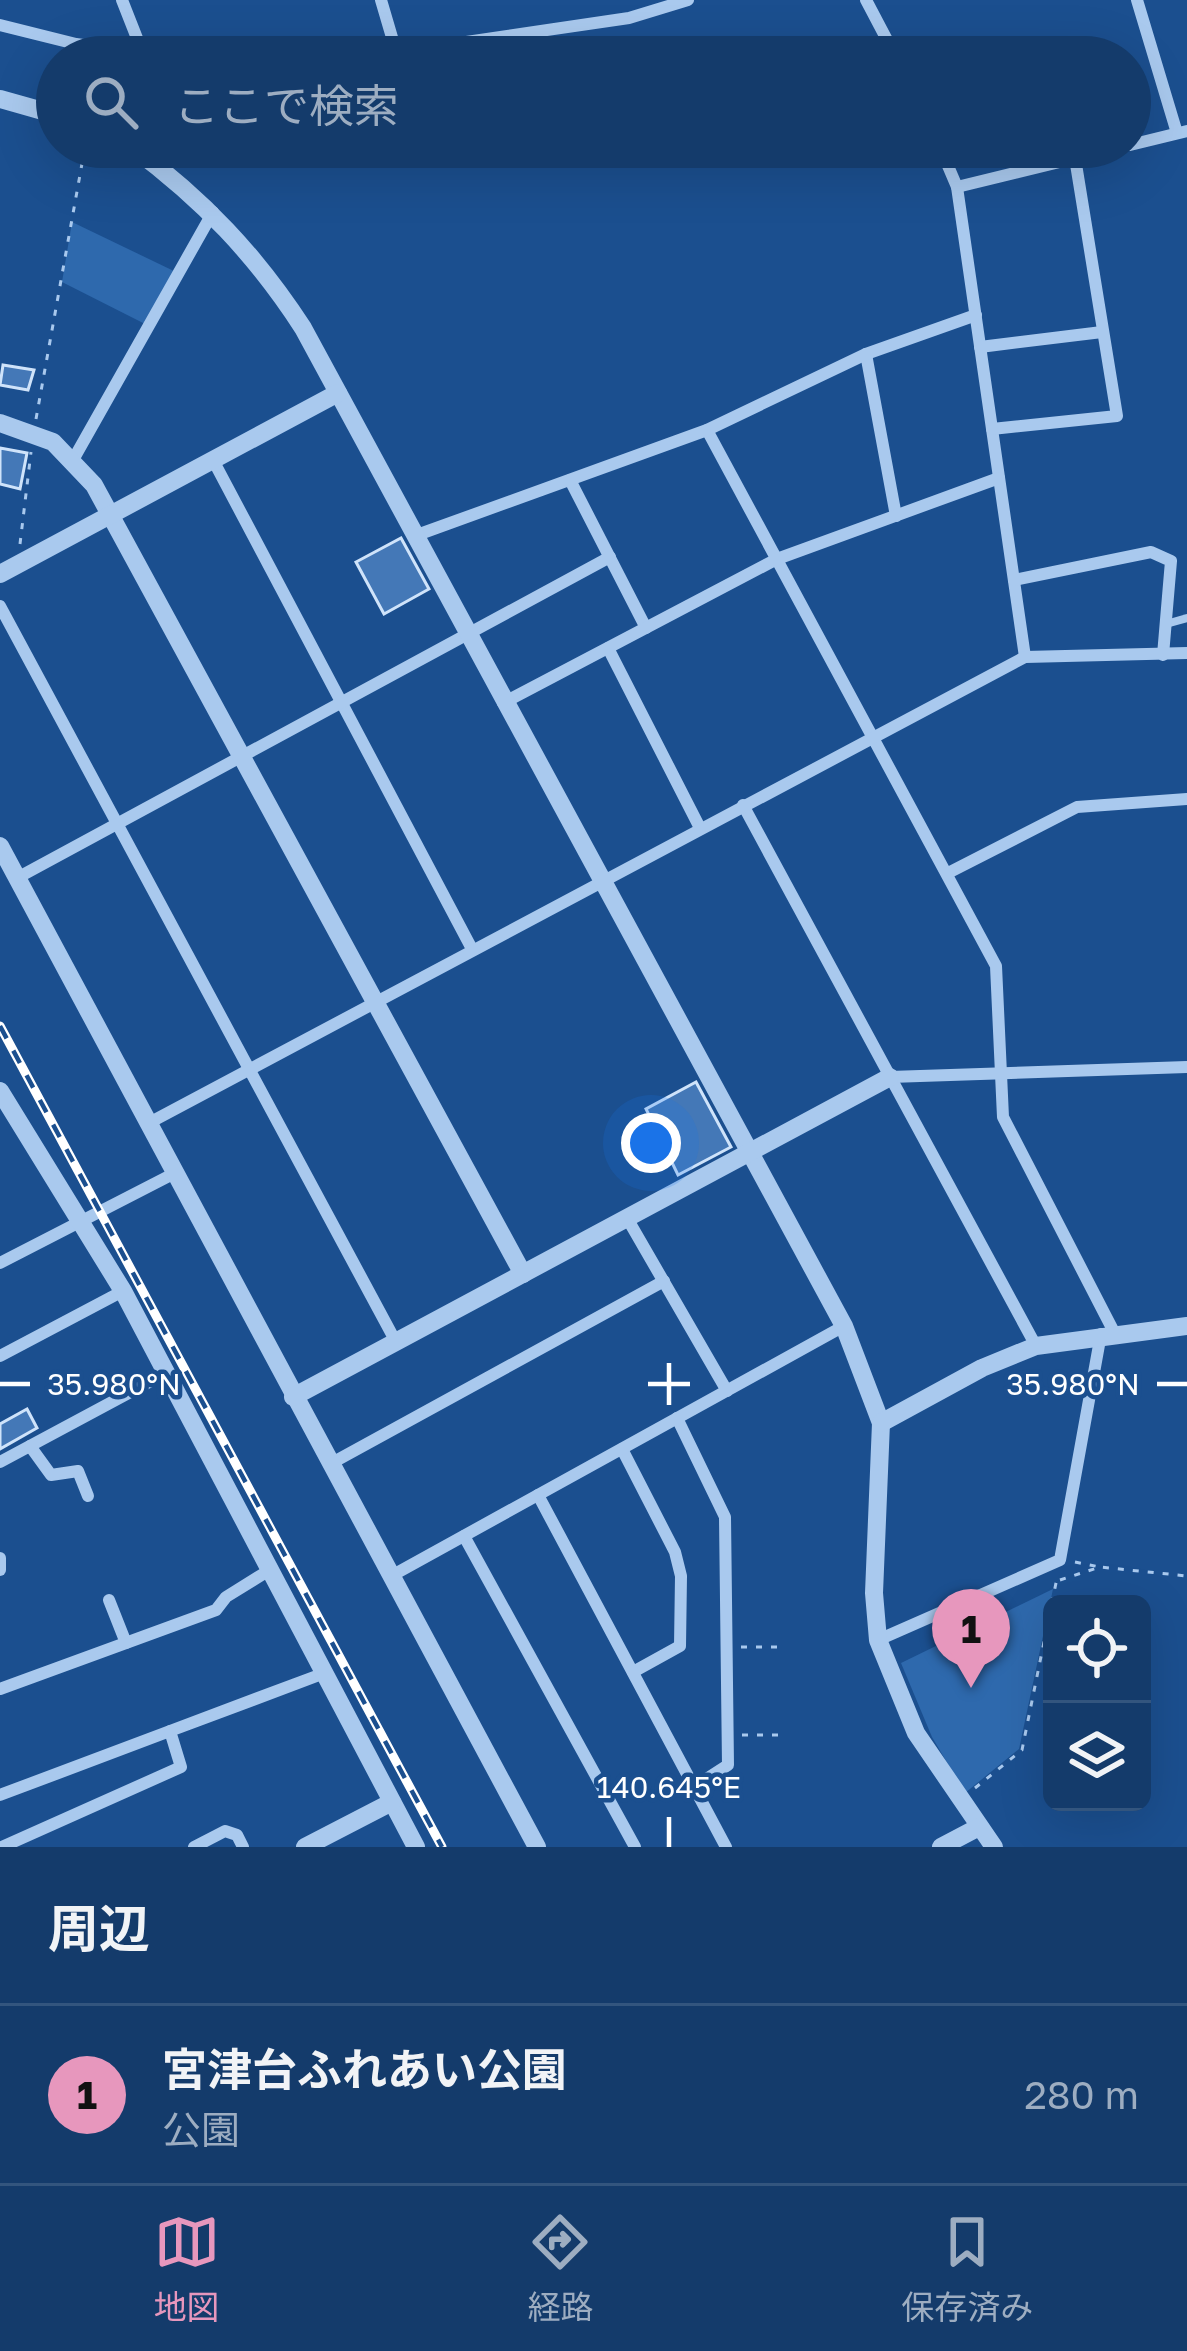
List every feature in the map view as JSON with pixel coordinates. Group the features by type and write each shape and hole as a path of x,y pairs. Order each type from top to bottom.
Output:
{"street":[{"path":"122,0 136,36"},
{"path":"381,0 391,36"},
{"path":"506,36 629,18 688,0"},
{"path":"866,0 885,36"},
{"path":"1137,0 1149,36"},
{"path":"0,25 53,36"},
{"path":"1151,41 1182,132 1151,140"},
{"path":"0,99 36,109"},
{"path":"159,168 213,211 263,266 417,535 503,703 844,1326 881,1423 874,1593 878,1640 916,1733 994,1847"},
{"path":"949,168 957,187 1025,657"},
{"path":"957,187 1034,168"},
{"path":"992,429 1117,416 1077,168"},
{"path":"73,460 213,211"},
{"path":"417,535 707,430 866,354 976,316"},
{"path":"980,346 1102,332"},
{"path":"866,354 896,516"},
{"path":"9,569 338,393"},
{"path":"0,423 33,433 73,460 112,514 523,1274"},
{"path":"707,430 996,965 1003,1117 1107,1333 1060,1560 878,1640"},
{"path":"213,460 472,949"},
{"path":"503,703 777,559 999,478"},
{"path":"570,480 646,628"},
{"path":"1014,580 1151,552 1171,561 1163,655"},
{"path":"17,878 610,557"},
{"path":"0,606 396,1342"},
{"path":"608,648 700,828"},
{"path":"146,1124 1025,657 1187,653"},
{"path":"949,873 1077,807 1187,799"},
{"path":"742,805 1036,1346"},
{"path":"0,846 537,1847"},
{"path":"293,1396 890,1077 1187,1067"},
{"path":"1,1094 123,1291 416,1847"},
{"path":"0,1264 80,1218 173,1174"},
{"path":"627,1218 727,1391"},
{"path":"330,1464 664,1281"},
{"path":"0,1356 123,1291"},
{"path":"393,1575 844,1326"},
{"path":"881,1423 982,1367 1036,1346 1187,1326"},
{"path":"0,1462 166,1373"},
{"path":"677,1418 725,1517 728,1765 694,1787"},
{"path":"30,1446 51,1474 78,1471 88,1496"},
{"path":"622,1449 681,1576 680,1646 633,1672"},
{"path":"538,1495 726,1847"},
{"path":"464,1536 635,1847"},
{"path":"0,1558 0,1570"},
{"path":"0,1689 216,1610 226,1597 268,1571"},
{"path":"110,1600 126,1643"},
{"path":"2,1790 322,1674"},
{"path":"2,1847 181,1768 170,1731"},
{"path":"305,1847 392,1802"},
{"path":"941,1847 979,1827"},
{"path":"194,1847 225,1832 237,1834 243,1847"}],"lane":[{"path":"1166,625 1187,618"}],"path":[{"path":"9,569 81,168"},
{"path":"964,1797 1022,1750 1060,1560 1187,1576"},
{"path":"1057,1581 1100,1567"},
{"path":"727,1647 785,1647"},
{"path":"728,1736 786,1736"}],"shaded area":[{"path":"72,222 178,273 149,326 62,282"},
{"path":"1053,1589 1052,1595 1043,1595 1043,1636 1019,1749 965,1793 932,1737 901,1663"}],"building":[{"path":"3,365 34,370 28,390 0,385"},
{"path":"0,448 27,453 20,489 0,484"},
{"path":"401,538 429,589 384,614 356,562"},
{"path":"696,1082 731,1147 678,1175 646,1109"},
{"path":"27,1409 37,1428 0,1449 0,1424"}],"railway":[{"path":"0,1026 442,1847"}],"place":[{"name":"宮津台ふれあい公園","path":"971,1688"}]}
